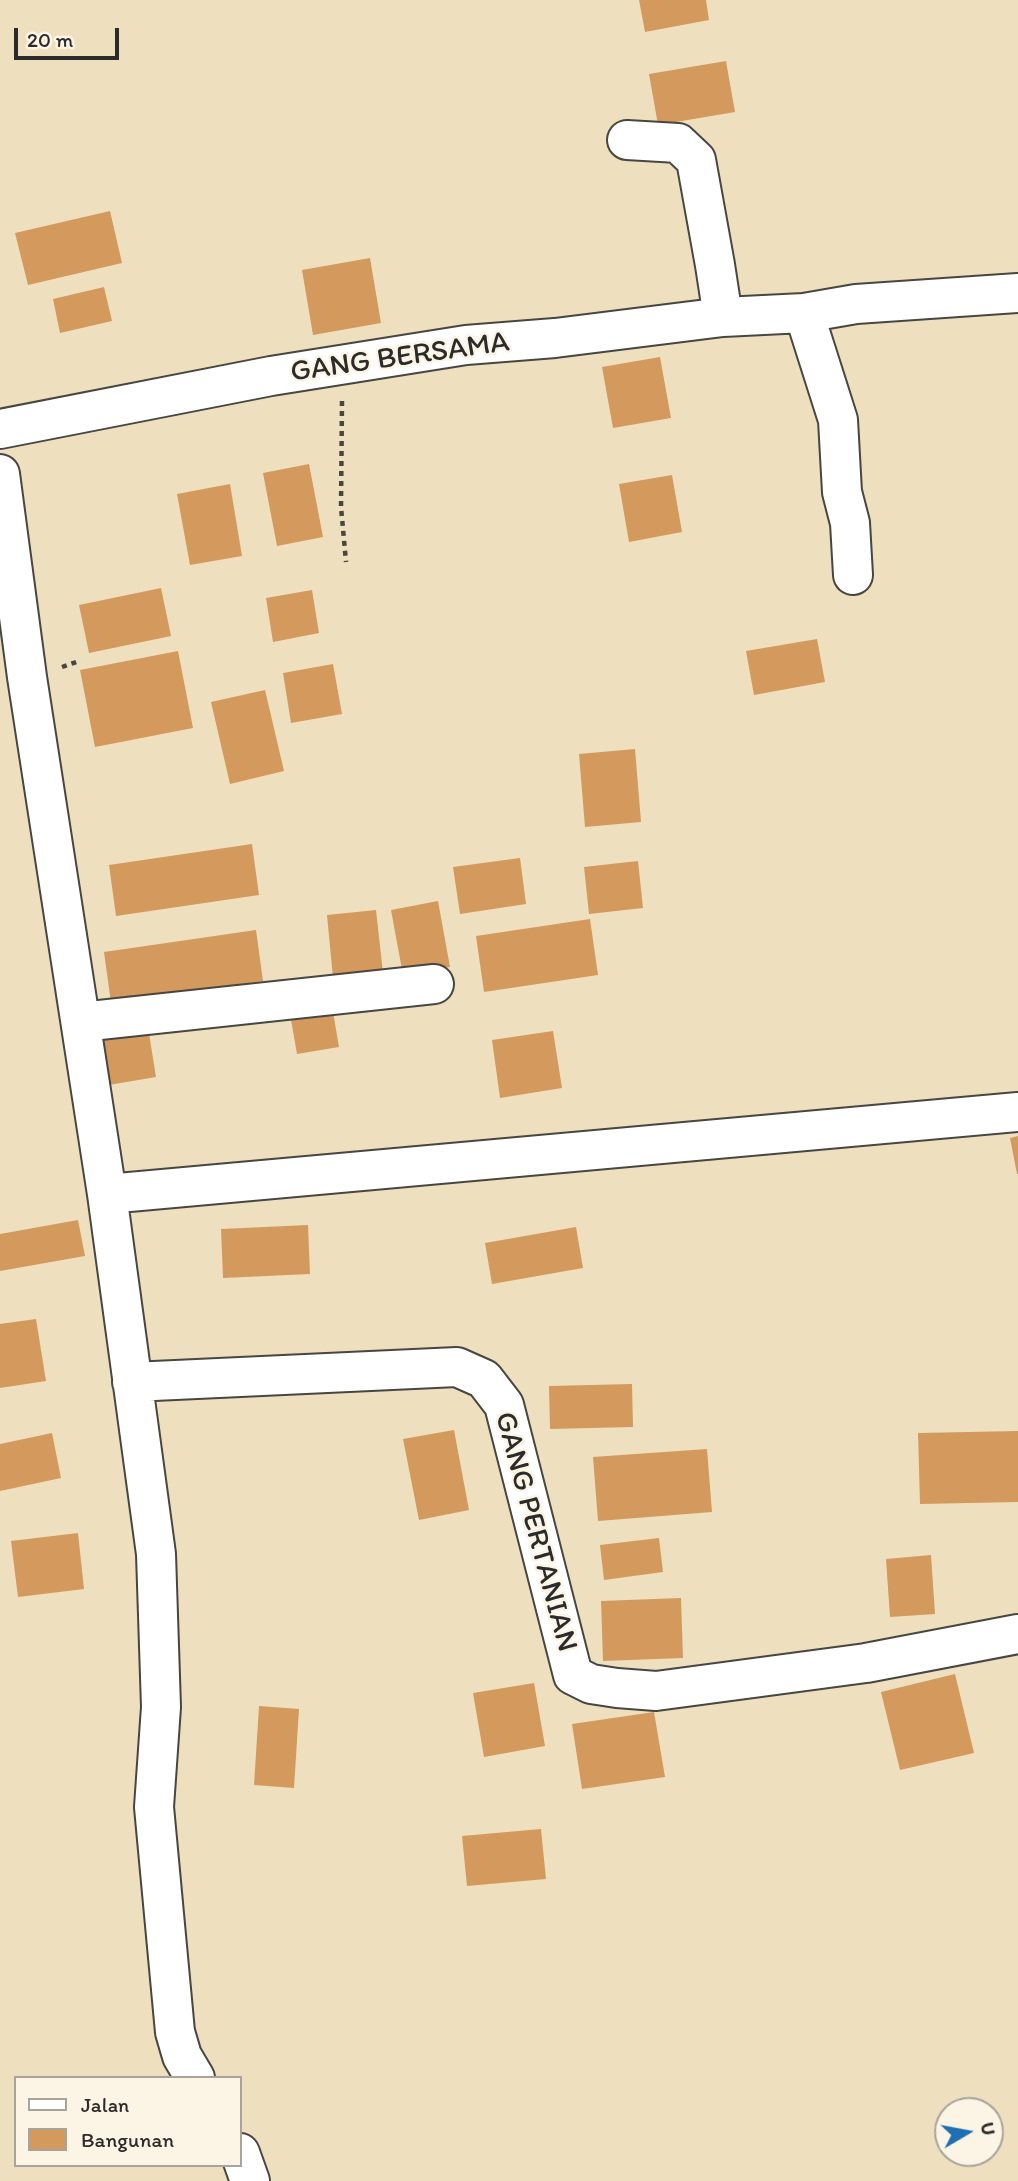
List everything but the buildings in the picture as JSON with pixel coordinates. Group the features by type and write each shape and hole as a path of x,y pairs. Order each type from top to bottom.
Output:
{"street":[{"path":"627,140 678,143 696,160 723,317"},
{"name":"GANG BERSAMA","path":"0,429 398,354 723,317 804,313 856,304 1018,293"},
{"path":"804,313 838,420 842,492 850,523 853,575"},
{"path":"0,474 27,677 107,1194 156,1554 161,1707 155,1807 174,2032 182,2056 194,2076"},
{"path":"81,1022 434,984"},
{"path":"107,1194 1018,1112"},
{"name":"GANG PERTANIAN","path":"132,1382 457,1367 484,1379 504,1405 573,1675 592,1685 656,1690 866,1663 1018,1634"},
{"path":"242,2159 250,2181"}],"path":[{"path":"342,366 341,507 346,562"}]}
